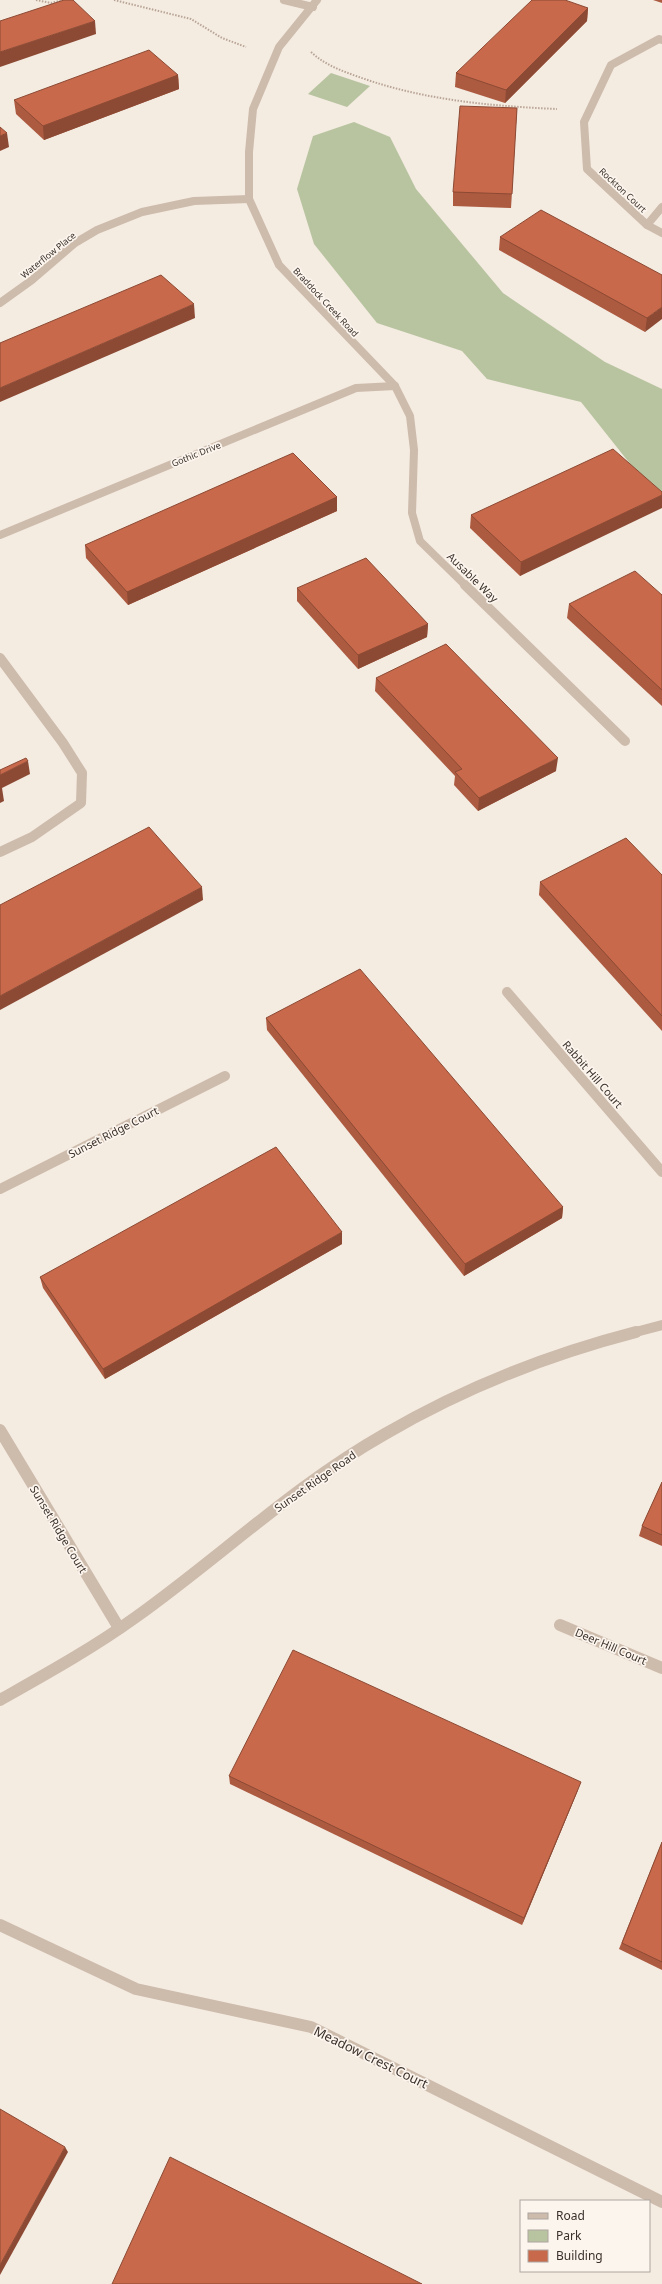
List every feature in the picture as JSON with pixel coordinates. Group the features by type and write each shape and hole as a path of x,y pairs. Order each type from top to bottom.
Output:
{"street":[{"path":"284,0 315,3"},
{"name":"Braddock Creek Road","path":"315,3 279,47 253,109 249,152 249,199 279,264 300,290 395,386"},
{"name":"Rockton Court","path":"662,40 659,38 610,65 584,122 587,169 647,225 662,233"},
{"name":"Waterflow Place","path":"0,303 32,280 74,243 97,230 142,212 194,201 249,199"},
{"name":"Rockton Court","path":"647,225 662,207"},
{"name":"Gothic Drive","path":"0,535 356,388 395,386"},
{"name":"Ausable Way","path":"395,386 410,416 414,450 412,513 420,541 626,741"},
{"path":"0,658 63,743 82,773 80,802 32,837 0,852"},
{"name":"Rabbit Hill Court","path":"507,992 662,1172"},
{"name":"Sunset Ridge Court","path":"0,1189 225,1076"},
{"name":"Sunset Ridge Road","path":"0,1700 57,1668 136,1618 311,1482 384,1434 482,1383 585,1345 662,1325"},
{"name":"Sunset Ridge Court","path":"0,1430 119,1628"},
{"name":"Deer Hill Court","path":"560,1625 662,1668"},
{"name":"Meadow Crest Court","path":"0,1925 136,1989 311,2027 662,2202"}],"path":[{"path":"36,0 51,3 62,0"},
{"path":"114,0 191,19 202,24 222,38 246,47"},
{"path":"306,47 321,62 381,86 426,97 506,108 590,110"}],"green space":[{"path":"331,73 370,86 347,107 308,94"},
{"path":"354,122 390,137 416,189 503,293 605,362 662,389 662,504 581,402 487,379 462,351 377,323 314,244 297,189 313,136"}],"building":[{"path":"64,0 73,0 95,21 0,52 0,21"},
{"path":"532,0 565,0 588,8 506,90 456,73"},
{"path":"149,50 178,75 43,126 14,100"},
{"path":"460,106 517,108 512,194 453,192"},
{"path":"0,127 7,133 0,136"},
{"path":"541,210 662,275 662,307 647,318 500,237"},
{"path":"161,275 194,304 0,388 0,343"},
{"path":"613,449 662,492 662,495 521,562 471,515"},
{"path":"293,453 337,497 127,592 85,545"},
{"path":"366,558 428,624 358,655 297,588"},
{"path":"635,571 662,595 662,690 569,604"},
{"path":"446,644 558,758 479,798 455,772 462,769 376,678"},
{"path":"26,758 28,761 0,775 0,770"},
{"path":"149,827 202,887 0,996 0,905"},
{"path":"626,838 662,875 662,1016 540,882"},
{"path":"360,969 563,1207 465,1264 266,1018"},
{"path":"276,1147 342,1232 103,1369 40,1277"},
{"path":"662,1482 662,1535 642,1526"},
{"path":"293,1650 581,1782 524,1918 229,1776"},
{"path":"662,1842 662,1962 622,1943"},
{"path":"0,2109 65,2147 0,2265"},
{"path":"170,2157 422,2284 112,2284"}]}
